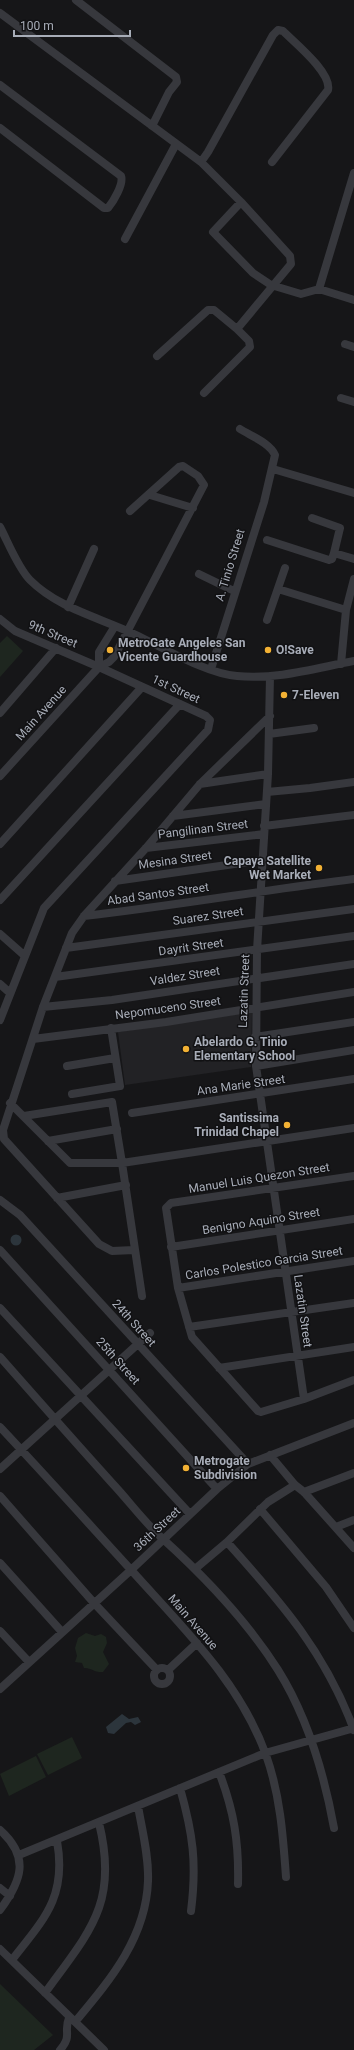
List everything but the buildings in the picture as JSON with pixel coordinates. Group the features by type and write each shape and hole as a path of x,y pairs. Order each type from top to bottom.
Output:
{"street":[{"path":"76,0 176,78 177,82 169,92 152,126"},
{"path":"0,13 201,162 241,202 291,259 291,264 271,285 237,329"},
{"path":"201,162 208,152 265,48 273,35 280,30 324,73 329,85 328,90 272,162"},
{"path":"0,85 121,176 122,182 108,208 104,208 0,128"},
{"path":"125,239 176,144"},
{"path":"319,289 354,173"},
{"path":"241,202 213,232 253,273 271,285 301,294 319,289 354,300"},
{"path":"157,356 208,310 214,310 237,329 249,342 250,347 204,393"},
{"path":"345,344 354,347"},
{"path":"341,398 354,402"},
{"path":"240,429 273,451 275,455 273,469 354,493"},
{"name":"Main Avenue","path":"0,776 99,666 109,662 114,657 204,485 198,476 183,466 180,467 150,495"},
{"name":"A. Tinio Street","path":"211,669 273,469"},
{"path":"130,511 150,495 193,508"},
{"path":"267,540 329,560 332,559 340,528 312,518"},
{"path":"0,527 28,578 45,593 68,607 128,631 211,669 236,676 270,676 354,661"},
{"path":"68,607 94,549"},
{"path":"334,553 354,559"},
{"path":"267,620 285,568"},
{"path":"199,574 234,591"},
{"path":"341,664 354,579"},
{"path":"278,589 349,605"},
{"name":"9th Street","path":"0,619 15,631 99,666"},
{"path":"99,666 102,647 109,639 115,626"},
{"path":"2,708 56,648"},
{"name":"1st Street","path":"25,956 44,908 208,730 210,720 206,716 99,666"},
{"name":"Lazatin Street","path":"270,676 268,774 257,950 255,1008 256,1066 258,1095 304,1399"},
{"path":"0,844 142,687"},
{"path":"0,900 180,704"},
{"path":"134,1250 112,1251 99,1244 2,1135 10,1103 43,1007 72,933 84,916 146,848 200,784 270,716"},
{"path":"269,734 314,728"},
{"path":"200,784 268,774"},
{"path":"267,792 354,782"},
{"path":"173,816 266,804"},
{"name":"Pangilinan Street","path":"146,848 354,815"},
{"name":"Mesina Street","path":"115,881 262,860"},
{"name":"Abad Santos Street","path":"84,916 166,906 260,890 354,879"},
{"name":"Suarez Street","path":"66,948 354,909"},
{"path":"0,934 25,956 0,1020"},
{"name":"Dayrit Street","path":"55,977 354,936"},
{"name":"Valdez Street","path":"43,1007 112,1000 257,977 354,964"},
{"path":"0,984 10,993"},
{"name":"Nepomuceno Street","path":"33,1038 255,1008 354,992"},
{"path":"255,1037 354,1022"},
{"path":"72,1094 120,1086 111,1028"},
{"path":"256,1066 354,1050"},
{"path":"67,1066 115,1058"},
{"name":"Ana Marie Street","path":"132,1113 258,1095 354,1079"},
{"path":"24,1116 109,1101 113,1104 142,1296"},
{"path":"10,1103 70,1163 122,1163 354,1128"},
{"path":"48,1141 117,1129"},
{"name":"Manuel Luis Quezon Street","path":"171,1247 166,1213 168,1205 354,1176"},
{"path":"57,1198 126,1185"},
{"name":"24th Street","path":"1,1202 20,1215 248,1464"},
{"name":"Benigno Aquino Street","path":"171,1247 354,1219"},
{"path":"171,1247 178,1288 189,1328 194,1340 260,1412 304,1399 354,1380"},
{"name":"25th Street","path":"0,1250 218,1489"},
{"name":"Carlos Polestico Garcia Street","path":"178,1288 354,1261"},
{"path":"189,1328 354,1304"},
{"path":"0,1308 82,1395 190,1514"},
{"path":"0,1469 150,1333"},
{"path":"219,1368 354,1347"},
{"path":"0,1356 54,1420 163,1539 195,1569 241,1621 278,1670 294,1700 312,1740 326,1786 334,1828"},
{"name":"36th Street","path":"0,1689 131,1570 190,1514 248,1464 354,1423"},
{"name":"Main Avenue","path":"0,1427 197,1643 234,1691 265,1753 280,1804 286,1877"},
{"path":"270,1455 295,1485 304,1492 354,1548"},
{"path":"304,1492 354,1473"},
{"path":"195,1569 227,1542 260,1509 295,1485"},
{"path":"0,1496 94,1603 157,1670"},
{"path":"260,1509 326,1587 354,1628"},
{"path":"336,1527 354,1520"},
{"path":"19,1855 99,1824 180,1788 265,1753 354,1728 334,1682 309,1640 273,1594 227,1542"},
{"path":"0,1563 62,1632"},
{"path":"0,1631 29,1662"},
{"path":"168,1670 197,1643"},
{"path":"165,1668 168,1670 170,1677 165,1684 157,1683 153,1678 157,1670 165,1668"},
{"path":"219,1772 233,1812 237,1836 238,1884"},
{"path":"180,1788 191,1826 194,1847 194,1886 191,1911"},
{"path":"60,2050 68,2039 67,2023 72,2020 110,1980 132,1943 144,1913 148,1880 145,1843 138,1806"},
{"path":"45,1993 97,1915 105,1885 106,1866 105,1851 99,1824"},
{"path":"0,1830 12,1842 19,1855 20,1873 17,1884 0,1910"},
{"path":"12,1960 46,1914 55,1897 60,1870 57,1841"},
{"path":"0,1888 10,1896"},
{"path":"0,1949 104,2050"}],"shaded area":[{"path":"7,636 23,651 0,677 0,643"},
{"name":"Abelardo G. Tinio Elementary School","path":"252,1012 251,1067 125,1085 118,1032"},
{"path":"14,1235 18,1235 20,1236 20,1244 14,1245 11,1242 11,1238"},
{"path":"86,1633 95,1636 101,1634 106,1637 107,1643 103,1652 109,1664 103,1672 84,1668 82,1663 75,1662 77,1656 75,1648 78,1638"},
{"path":"122,1714 129,1719 138,1717 141,1722 135,1725 131,1722 126,1723 114,1734 108,1733 106,1727"},
{"path":"72,1737 82,1758 48,1775 37,1754"},
{"path":"36,1756 46,1777 9,1796 0,1774"},
{"path":"0,1984 53,2035 34,2050 0,2050"}],"place":[{"name":"MetroGate Angeles San Vicente Guardhouse","path":"110,650"},
{"name":"O!Save","path":"268,650"},
{"name":"7-Eleven","path":"284,695"},
{"name":"Capaya Satellite Wet Market","path":"319,868"},
{"name":"Abelardo G. Tinio Elementary School","path":"186,1049"},
{"name":"Santissima Trinidad Chapel","path":"287,1125"},
{"name":"Metrogate Subdivision","path":"186,1468"}]}
